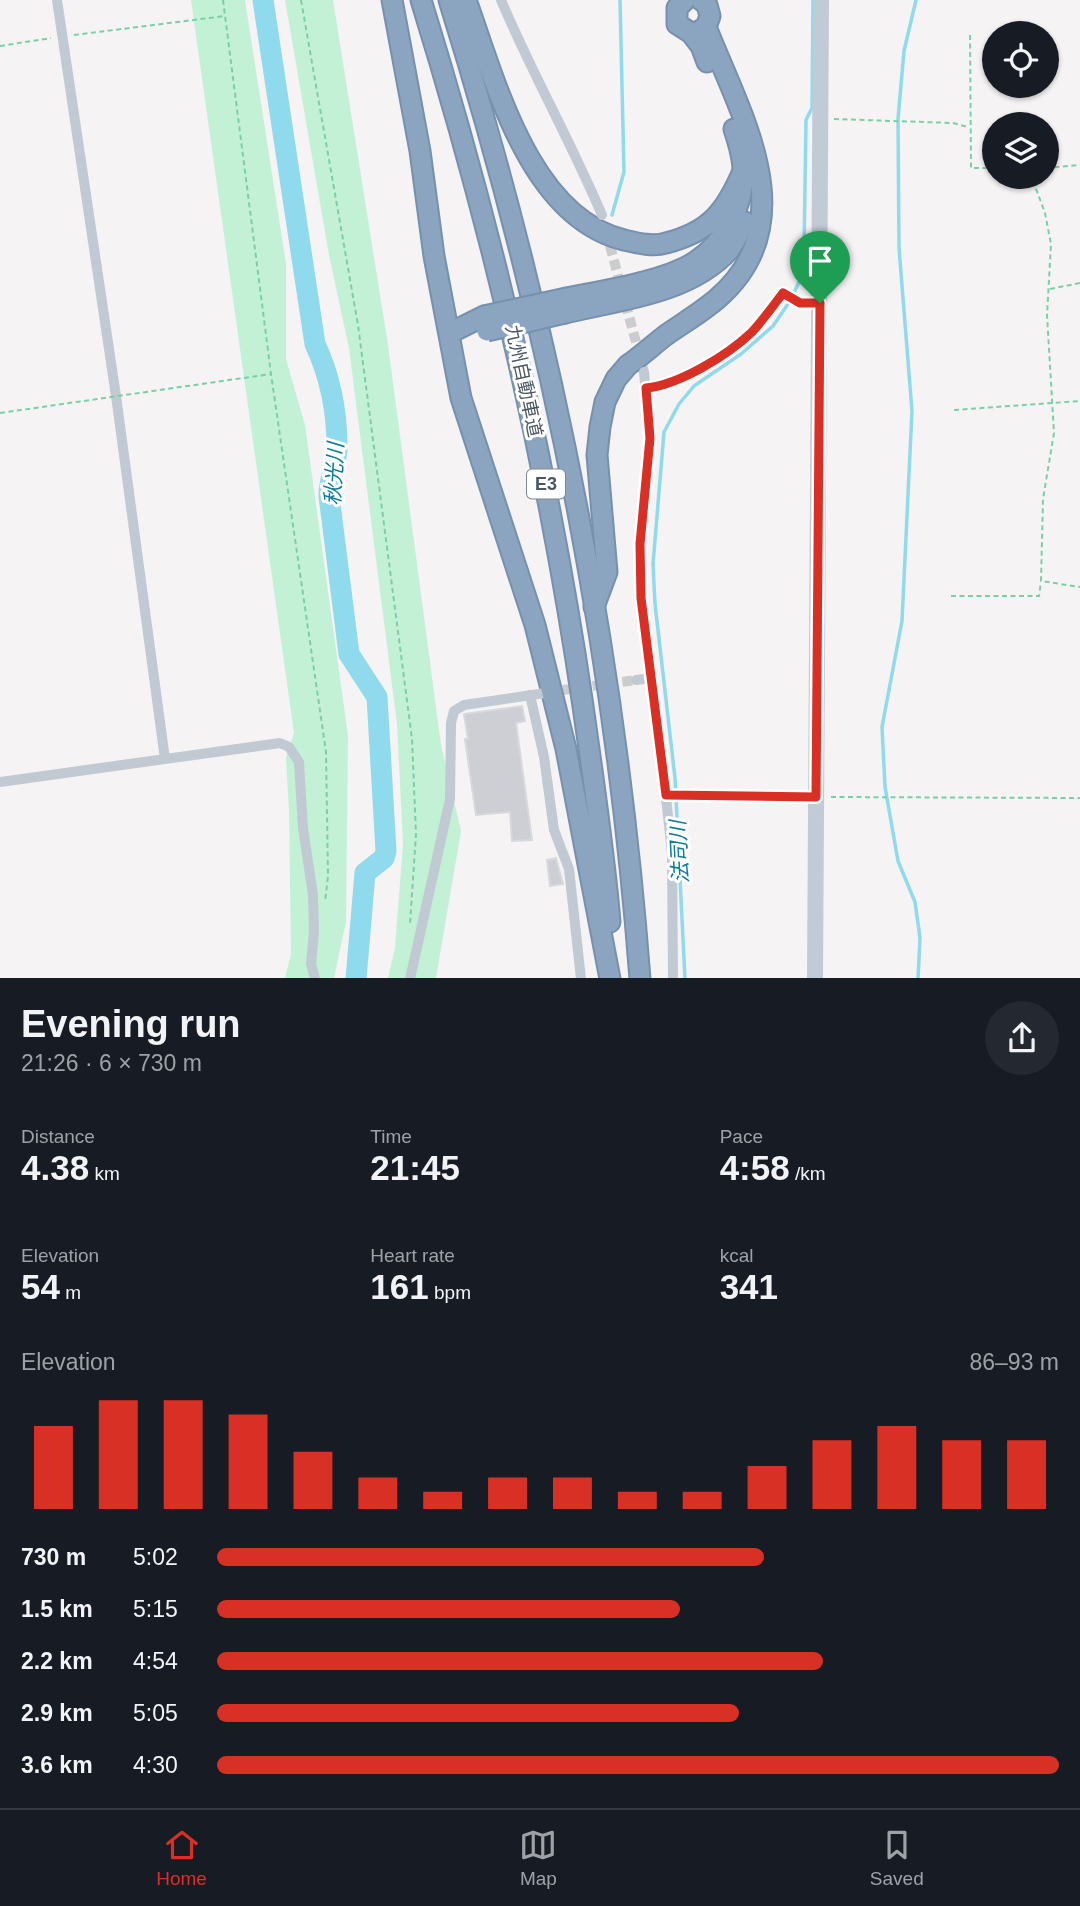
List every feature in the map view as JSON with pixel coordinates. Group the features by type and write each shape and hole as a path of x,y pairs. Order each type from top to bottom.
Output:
{"highway":[{"path":"392,0 461,398 535,625 566,749 612,978"},
{"name":"九州自動車道","path":"421,0 492,246 522,366 551,508 593,776 612,978"},
{"name":"九州自動車道","path":"449,0 481,104 544,347 576,503 619,773 634,891 640,978"},
{"path":"466,0 506,108 530,158 547,184 568,208 592,227 614,237 638,243 660,245 686,238 709,223 730,203 743,171"},
{"path":"698,30 710,16 710,10 701,0"},
{"path":"594,608 607,572 597,455 606,402 616,379 628,365 718,299 752,255 761,226 764,205 758,163 746,131 698,30 677,24 675,13 681,1"},
{"path":"563,306 664,275 695,262 717,242 735,216 743,171 735,130 701,46 698,30"},
{"path":"450,334 563,306 665,289 703,272 730,249 750,208 752,167 746,131"}],"street":[{"path":"57,0 116,396 165,759"},
{"path":"501,0 528,65 583,169 602,215"},
{"path":"815,978 821,0"},
{"path":"646,388 665,386 730,348 751,332 783,293 800,303 820,303"},
{"path":"644,372 650,438 640,544 641,598 653,678 672,853 673,978"},
{"path":"636,680 653,678"},
{"path":"410,978 450,799 451,723 454,710 464,705 545,693"},
{"path":"530,695 544,757 554,830 569,869 581,978"},
{"path":"0,782 280,743 289,747 299,762 303,828 313,895 313,977"}],"path":[{"path":"223,0 271,374 326,752 328,876 324,913"},
{"path":"301,0 350,270 402,653 415,779 416,834 410,923 411,931 419,939"},
{"path":"0,46 226,16"},
{"path":"970,35 971,168 982,168"},
{"path":"822,119 953,123 969,127"},
{"path":"1059,167 1080,165"},
{"path":"951,596 1040,596 1044,499 1054,433 1047,315 1051,244 1045,213 1036,189"},
{"path":"1049,289 1080,283"},
{"path":"0,413 271,374"},
{"path":"954,410 1080,401"},
{"path":"1041,580 1080,587"},
{"path":"666,795 1080,799"}],"green space":[{"path":"191,0 245,0 286,264 286,359 305,425 348,736 346,922 334,978 285,978 291,954 286,758 294,733"},
{"path":"285,0 333,0 388,345 441,745 461,831 436,978 388,978 395,948 403,844 397,724 349,348 329,255"}],"building":[{"path":"522,706 525,721 516,723 532,840 512,841 510,812 476,815 464,714"},
{"path":"556,858 563,884 550,886 547,860"}],"waterway":[{"name":"秋光川","path":"263,0 315,344 329,381 336,420 336,459 329,496 349,654 377,697 386,851 384,858 365,873 356,978"},
{"path":"612,215 624,172 620,0"},
{"path":"793,295 803,273 806,120 812,108 813,0"},
{"path":"916,0 904,51 898,119 899,248 912,411 902,621 882,727 885,787 898,861 915,902 920,938 918,978"},
{"name":"法司川","path":"685,978 675,778 655,604 653,564 664,432 679,404 694,386 741,354 773,326 790,301"}],"tunnel":[{"path":"606,231 644,372"},
{"path":"548,692 636,680"}],"route":[{"path":"783,293 800,303 820,303 816,797 666,795 641,598 640,544 650,438 646,388 665,386 680,379 730,348 751,332 783,293"}]}
